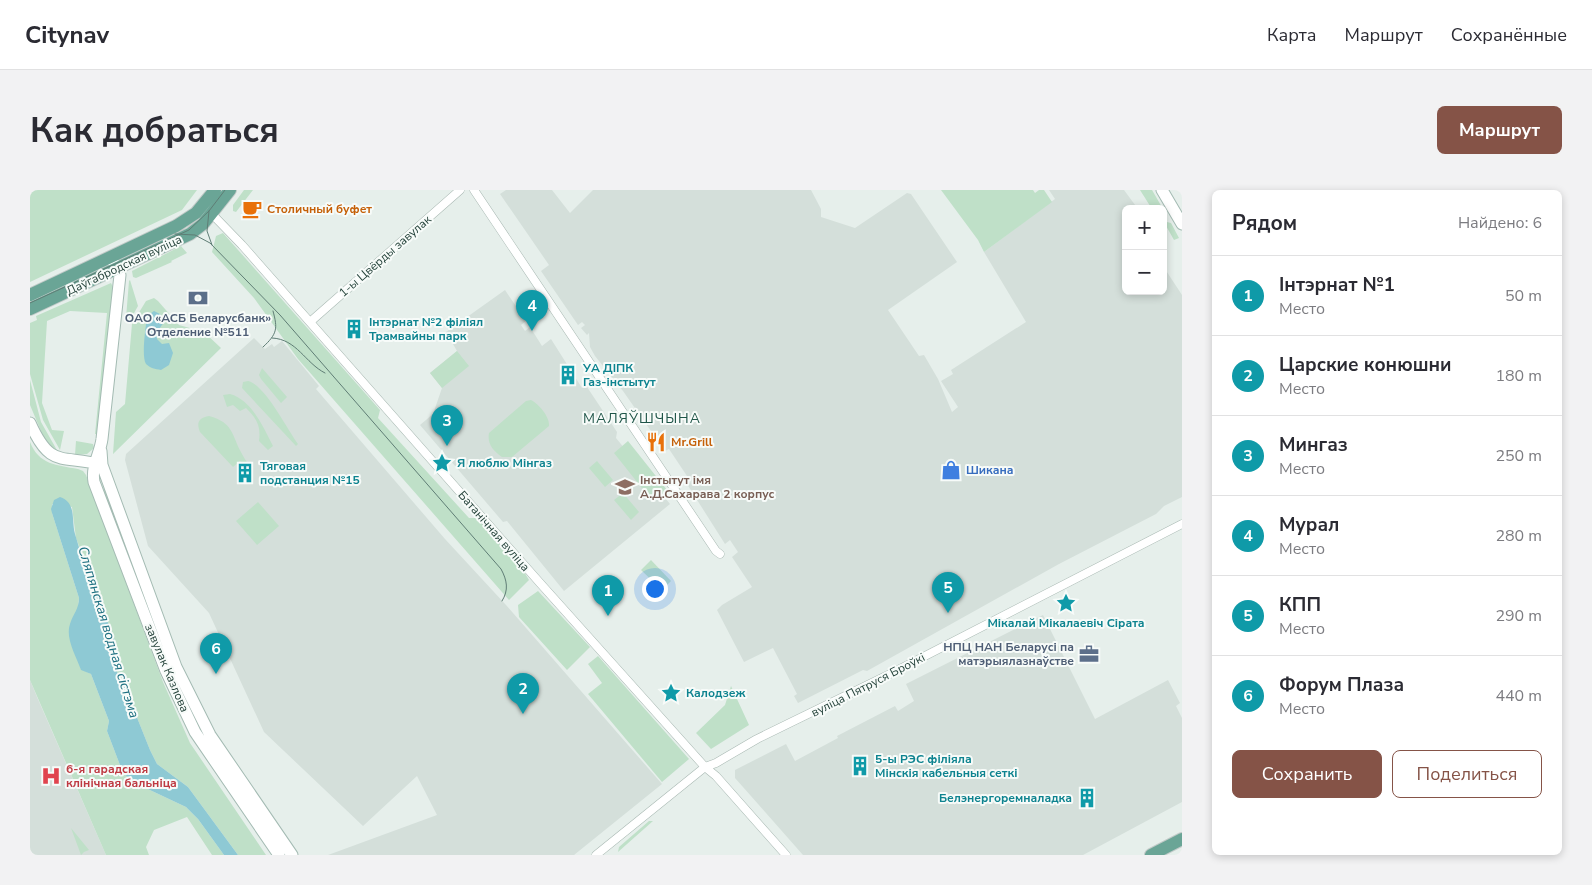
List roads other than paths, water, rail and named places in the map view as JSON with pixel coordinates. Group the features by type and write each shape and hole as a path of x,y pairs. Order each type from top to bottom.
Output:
{"main road":[{"path":"208,210 216,190"},
{"path":"208,210 230,190"},
{"path":"1162,190 1182,224"},
{"name":"Даўгабродская вуліца","path":"30,295 190,234 204,224 208,210"},
{"path":"30,424 43,449 63,460 98,464 120,275 114,263"},
{"name":"Даўгабродская вуліца","path":"30,309 114,263"},
{"name":"завулак Казлова","path":"98,464 176,667 210,734 279,855"},
{"name":"завулак Казлова","path":"254,809 292,855"},
{"path":"1151,855 1182,839"}],"street":[{"name":"1-ы Цвёрды завулак","path":"310,322 460,190"},
{"path":"474,190 716,551 720,554"},
{"name":"Батанічная вуліца","path":"208,210 242,245 705,767 716,776 786,855"},
{"name":"вуліца Пятруся Броўкі","path":"596,855 705,767 1182,524"}],"water":[{"path":"154,311 160,314 164,322 157,332 157,339 162,344 169,343 173,353 169,365 161,370 146,364 144,355 147,316"},
{"name":"Сляпянская водная сістэма","path":"60,497 69,503 71,508 79,547 115,641 117,652 115,666 150,750 157,764 188,787 238,855 224,855 198,819 186,807 135,783 123,773 107,731 109,721 91,674 81,670 70,641 69,629 79,598 51,509 54,500"}],"tram line":[{"path":"30,303 189,230 209,211 225,190"},
{"path":"209,211 207,231 212,245"},
{"path":"175,234 195,235 210,243 280,315 501,569 506,585 506,593 502,601"},
{"path":"263,347 274,335 276,322 273,311"},
{"path":"272,338 288,342 325,373"}],"place":[{"name":"Столичный буфет","path":"252,209"},
{"name":"ОАО «АСБ Беларусбанк» Отделение №511","path":"198,298"},
{"name":"Інтэрнат №2 філіял Трамвайны парк","path":"354,329"},
{"name":"Мурал","path":"532,331"},
{"name":"УА ДІПК Газ-інстытут","path":"568,375"},
{"name":"Mr.Grill","path":"656,442"},
{"name":"Мингаз","path":"447,446"},
{"name":"Я люблю Мінгаз","path":"442,463"},
{"name":"Шикана","path":"951,470"},
{"name":"Тяговая подстанция №15","path":"245,473"},
{"name":"Інстытут імя А.Д.Сахарава 2 корпус","path":"625,487"},
{"name":"Мікалай Мікалаевіч Сірата","path":"1066,603"},
{"name":"КПП","path":"948,613"},
{"name":"Інтэрнат №1","path":"608,616"},
{"name":"НПЦ НАН Беларусі па матэрыялазнаўстве","path":"1089,654"},
{"name":"Форум Плаза","path":"216,674"},
{"name":"Калодзеж","path":"671,693"},
{"name":"Царские конюшни","path":"523,714"},
{"name":"5-ы РЭС філіяла Мінскія кабельныя сеткі","path":"860,766"},
{"name":"6-я гарадская клінічная бальніца","path":"51,776"},
{"name":"Белэнергоремналадка","path":"1087,798"}],"district":[{"name":"МАЛЯЎШЧЫНА","path":"642,418"}]}
